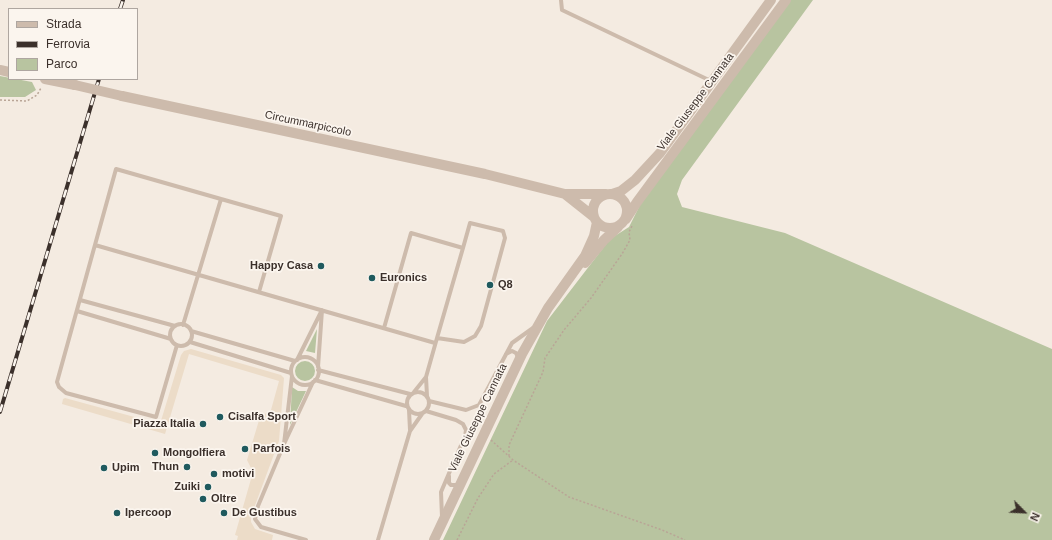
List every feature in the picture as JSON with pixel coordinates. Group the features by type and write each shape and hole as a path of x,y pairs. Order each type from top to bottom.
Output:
{"street":[{"name":"Viale Giuseppe Cannata","path":"609,194 621,190 647,169 771,0"},
{"name":"Viale Giuseppe Cannata","path":"626,219 633,207 786,0"},
{"name":"Circummarpiccolo","path":"51,80 485,174 565,194 609,194"},
{"name":"Circummarpiccolo","path":"565,194 595,220"},
{"path":"609,194 618,195 626,203 628,208 626,219 618,227 607,228 595,220 594,206 596,201 609,194"},
{"name":"Viale Giuseppe Cannata","path":"434,540 519,360 548,308 584,256 594,236 595,220"},
{"name":"Viale Giuseppe Cannata","path":"548,308 604,240 618,227"}],"lane":[{"path":"561,0 562,10 712,82"},
{"path":"177,345 156,417 66,393 59,387 57,382 116,169 281,216 259,292"},
{"path":"183,324 221,199"},
{"path":"95,245 384,328 436,340 464,342 475,336 481,326 505,238 503,231 470,223 436,340 426,377 427,396 429,401 426,411 422,414 410,431 378,540"},
{"path":"384,328 412,233 463,248"},
{"path":"80,300 175,326 183,324"},
{"path":"284,444 291,374 322,310"},
{"path":"306,540 261,527 255,519 258,506 284,444 314,381 318,368 322,310"},
{"path":"77,311 171,339 177,345 184,346 190,342 192,331"},
{"path":"183,324 192,331 296,361 308,358 314,361 318,368 412,393 421,392 427,396"},
{"path":"429,401 466,410 480,405 512,343 539,324"},
{"path":"171,339 171,332 175,326"},
{"path":"190,342 291,374 300,384 308,385 314,381 408,408 415,414 422,414"},
{"path":"504,356 512,351 518,356 519,360"},
{"path":"410,431 407,400 426,377"},
{"path":"426,411 456,420 463,424 466,430 465,436 441,492 442,524"},
{"path":"449,474 449,483 451,485 458,486 461,481"}],"path":[{"path":"0,100 27,100 37,94 45,80"},
{"path":"509,456 509,445 543,372 545,358 564,330 616,263 630,240 629,232 635,210 633,207"},
{"path":"484,433 513,460 569,497 662,530 685,540"},
{"path":"457,540 478,498 494,474 513,460"}],"green space":[{"path":"790,0 813,0 682,180 677,194 682,207 785,233 1052,349 1052,540 443,540 547,321 610,239 629,227 642,201"},
{"path":"0,76 8,78 8,80 32,82 36,90 25,97 0,97"},
{"path":"317,329 315,353 306,351"},
{"path":"305,361 312,364 315,371 312,378 305,381 298,378 295,371 298,364"},
{"path":"292,387 298,391 306,391 290,425"}],"shaded area":[{"path":"191,349 281,375 284,378 279,441 251,516 251,522 255,529 273,535 272,540 237,540 238,536 235,535 253,472 247,460 260,417 271,410 279,381 189,354 165,434 62,404 63,399 65,398 160,424 181,355 184,351"}],"railway":[{"path":"120,8 123,0"},
{"path":"0,412 99,80"}],"place":[{"name":"Happy Casa","path":"321,266"},
{"name":"Euronics","path":"372,278"},
{"name":"Q8","path":"490,285"},
{"name":"Cisalfa Sport","path":"220,417"},
{"name":"Piazza Italia","path":"203,424"},
{"name":"Parfois","path":"245,449"},
{"name":"Mongolfiera","path":"155,453"},
{"name":"Thun","path":"187,467"},
{"name":"Upim","path":"104,468"},
{"name":"motivi","path":"214,474"},
{"name":"Zuiki","path":"208,487"},
{"name":"Oltre","path":"203,499"},
{"name":"Ipercoop","path":"117,513"},
{"name":"De Gustibus","path":"224,513"}]}
